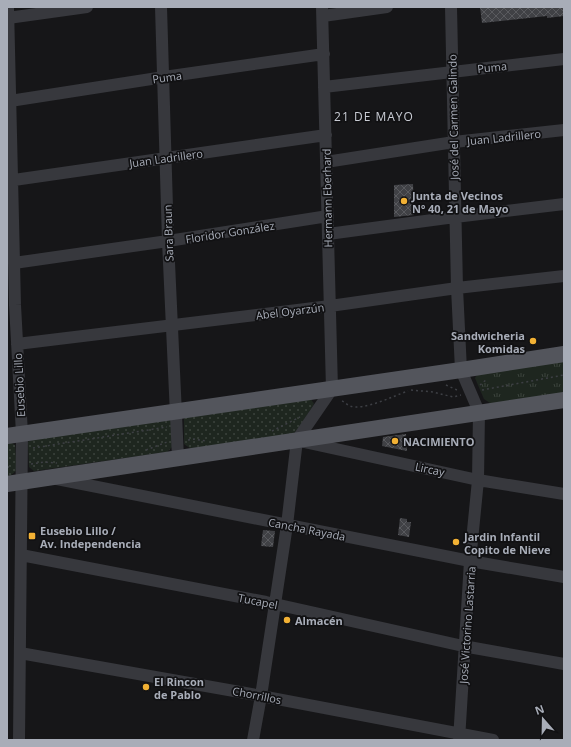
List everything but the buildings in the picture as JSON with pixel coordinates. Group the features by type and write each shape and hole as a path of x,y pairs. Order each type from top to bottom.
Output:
{"main road":[{"path":"14,435 176,418 328,395 461,370 564,354"},
{"path":"14,483 564,400"}],"street":[{"path":"8,12 87,7"},
{"name":"Sara Braun","path":"161,7 171,326 178,458"},
{"path":"323,12 387,7"},
{"name":"José del Carmen Galindo","path":"451,7 455,217 461,370"},
{"name":"Eusebio Lillo","path":"8,12 10,181 14,263 11,305 17,344 14,435 22,450 21,465 14,483 21,555 20,653 13,724 21,740"},
{"name":"Hermann Eberhard","path":"323,12 330,306 328,395"},
{"name":"Puma","path":"10,101 324,54"},
{"name":"Puma","path":"324,87 564,59"},
{"name":"Juan Ladrillero","path":"326,162 454,142 564,130"},
{"name":"Juan Ladrillero","path":"10,181 326,135"},
{"path":"328,234 564,204"},
{"name":"Floridor González","path":"14,263 328,216"},
{"name":"Abel Oyarzún","path":"17,344 330,306 457,288 564,276"},
{"name":"José Victorino Lastarria","path":"459,737 466,646 470,561 478,480 479,412 461,370"},
{"path":"253,740 287,525 297,440 328,395"},
{"name":"Lircay","path":"297,440 478,480 564,494"},
{"name":"Cancha Rayada","path":"50,478 470,561 564,577"},
{"name":"Tucapel","path":"21,555 275,604 466,646 564,664"},
{"name":"Chorrillos","path":"20,653 261,696 459,737 493,740"}],"path":[{"path":"442,383 461,392 564,375"},
{"path":"328,395 351,406 365,407 394,395 411,390 433,392 452,397 470,391 490,376"},
{"path":"270,432 297,418 314,414"},
{"path":"22,450 176,418"},
{"path":"145,450 165,443 178,441 194,439 210,441"},
{"path":"7,467 44,462 60,463"}],"green space":[{"path":"564,358 564,393 493,405 484,399 475,378 480,371"},
{"path":"309,396 314,404 297,431 289,435 191,449 184,444 184,417"},
{"path":"169,417 173,422 173,446 167,452 34,471 29,467 28,442 36,437"},
{"path":"7,440 15,445 17,470 7,477"}],"place":[{"name":"Junta de Vecinos Nº 40, 21 de Mayo","path":"404,201"},
{"name":"Sandwicheria Komidas","path":"533,341"},
{"name":"NACIMIENTO","path":"395,441"},
{"name":"Eusebio Lillo / Av. Independencia","path":"32,536"},
{"name":"Jardin Infantil Copito de Nieve","path":"456,542"},
{"name":"Almacén","path":"287,620"},
{"name":"El Rincon de Pablo","path":"146,687"}],"district":[{"name":"21 DE MAYO","path":"374,116"}]}
